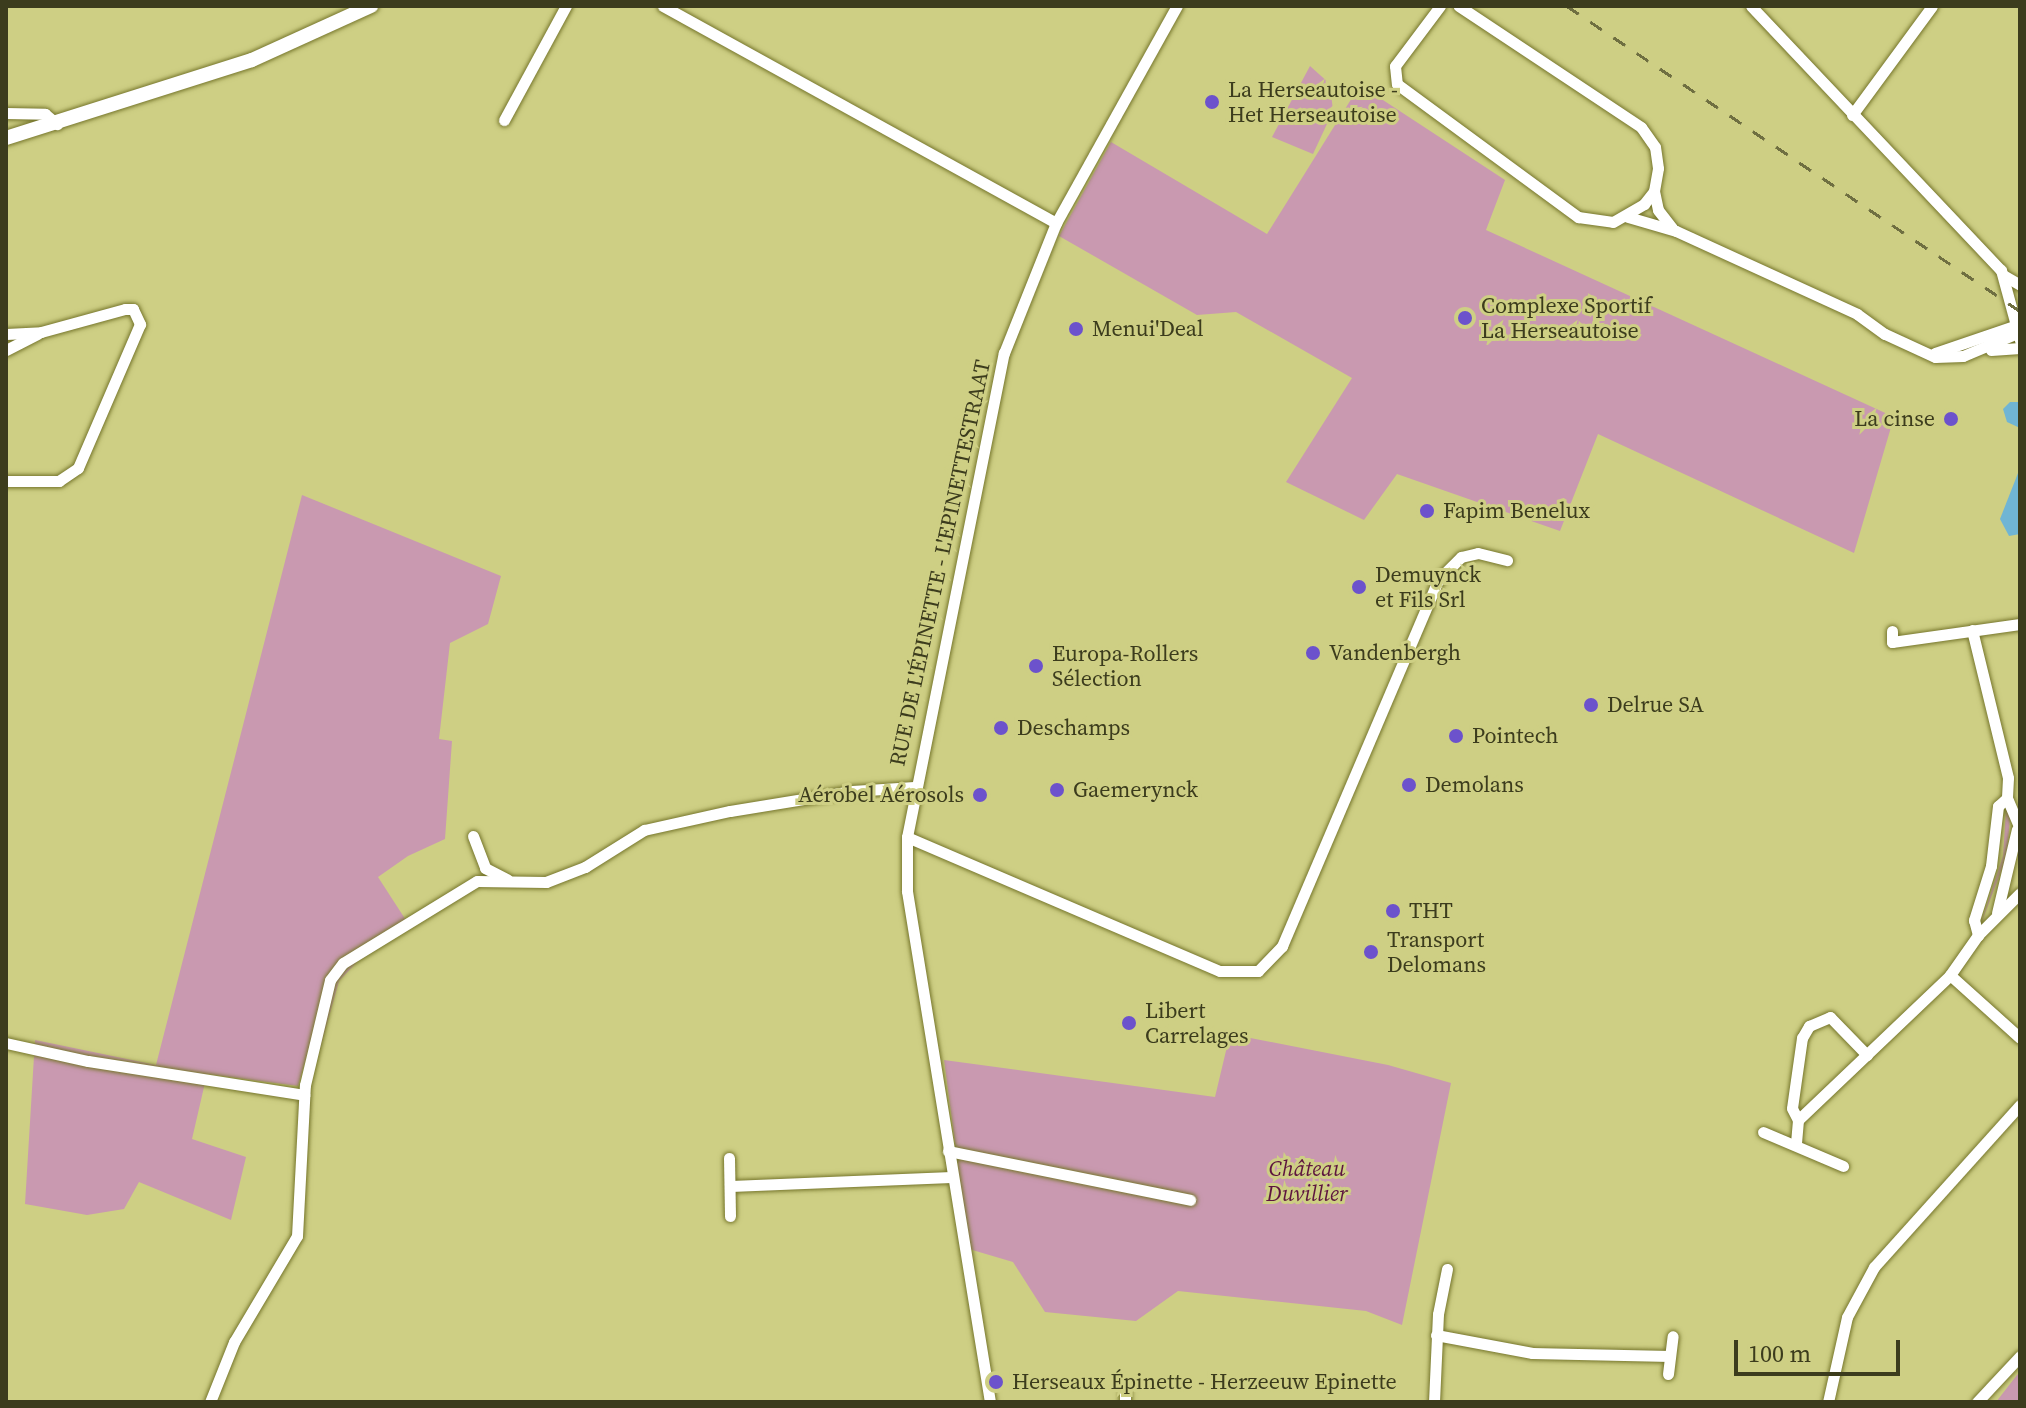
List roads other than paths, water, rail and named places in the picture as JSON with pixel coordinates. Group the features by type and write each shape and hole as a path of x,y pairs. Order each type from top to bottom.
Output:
{"main road":[{"path":"6,138 252,60 371,6"}],"street":[{"path":"504,120 566,6"},
{"path":"663,6 1056,223"},
{"name":"RUE DE L'ÉPINETTE - L'EPINETTESTRAAT","path":"990,1402 907,891 907,837 914,787 997,377 1056,223 1177,6"},
{"path":"1440,6 1395,66 1397,84 1578,217 1598,223 1628,217 1676,231 1857,314 1939,359 2020,348"},
{"path":"1459,6 1641,127 1657,153 1654,191 1658,210 1676,231"},
{"path":"1751,6 2003,275 2020,285"},
{"path":"1852,115 1932,6"},
{"path":"6,113 45,114 57,124"},
{"path":"1628,217 1654,191"},
{"path":"2003,275 2016,333"},
{"path":"6,334 41,332 133,309 140,324 78,468 59,481 6,481"},
{"path":"6,350 41,332"},
{"path":"1922,352 1952,350 2016,333"},
{"path":"1963,356 2016,333"},
{"path":"907,837 1220,971 1258,971 1282,946 1438,580 1461,557 1478,553 1507,560"},
{"path":"1892,631 1892,642 2020,624"},
{"path":"1972,630 2005,756 2007,798"},
{"path":"210,1402 234,1342 297,1236 304,1095 327,991 343,963 460,888 507,879 546,882 566,875 644,830 852,791 914,787"},
{"path":"1978,935 1974,920 1991,866 1998,806 2007,798"},
{"path":"1995,918 2018,829 2014,803 2007,798"},
{"path":"473,836 485,868 507,879"},
{"path":"1798,1120 1950,975 1978,935 2020,893"},
{"path":"1950,975 2020,1038"},
{"path":"1796,1143 1798,1120 1792,1108 1798,1062 1802,1038 1816,1019 1834,1020 1867,1055"},
{"path":"6,1043 88,1061 304,1095"},
{"path":"1828,1402 1847,1317 1874,1267 2020,1105"},
{"path":"1763,1132 1796,1143 1843,1166"},
{"path":"948,1151 1190,1200"},
{"path":"729,1158 730,1216"},
{"path":"730,1186 952,1177"},
{"path":"1434,1402 1436,1335 1447,1269"},
{"path":"1436,1335 1532,1353 1670,1356"},
{"path":"1668,1374 1673,1336"},
{"path":"1977,1402 2020,1356"}],"water":[{"path":"2010,402 2020,402 2020,428 2007,422 2003,409"},
{"path":"2020,468 2020,534 2009,536 2000,519"}],"railway":[{"path":"1567,6 2020,311"}],"place":[{"name":"La Herseautoise - Het Herseautoise","path":"1212,102"},
{"name":"Complexe Sportif La Herseautoise","path":"1465,318"},
{"name":"Menui'Deal","path":"1076,329"},
{"name":"La cinse","path":"1951,419"},
{"name":"Fapim Benelux","path":"1427,511"},
{"name":"Demuynck et Fils Srl","path":"1359,587"},
{"name":"Vandenbergh","path":"1313,653"},
{"name":"Europa-Rollers Sélection","path":"1036,666"},
{"name":"Delrue SA","path":"1591,705"},
{"name":"Deschamps","path":"1001,728"},
{"name":"Pointech","path":"1456,736"},
{"name":"Demolans","path":"1409,785"},
{"name":"Gaemerynck","path":"1057,790"},
{"name":"Aérobel Aérosols","path":"980,795"},
{"name":"THT","path":"1393,911"},
{"name":"Transport Delomans","path":"1371,952"},
{"name":"Libert Carrelages","path":"1129,1023"},
{"name":"Herseaux Épinette - Herzeeuw Epinette","path":"996,1382"}],"park label":[{"name":"Château Duvillier","path":"1307,1180"}]}
